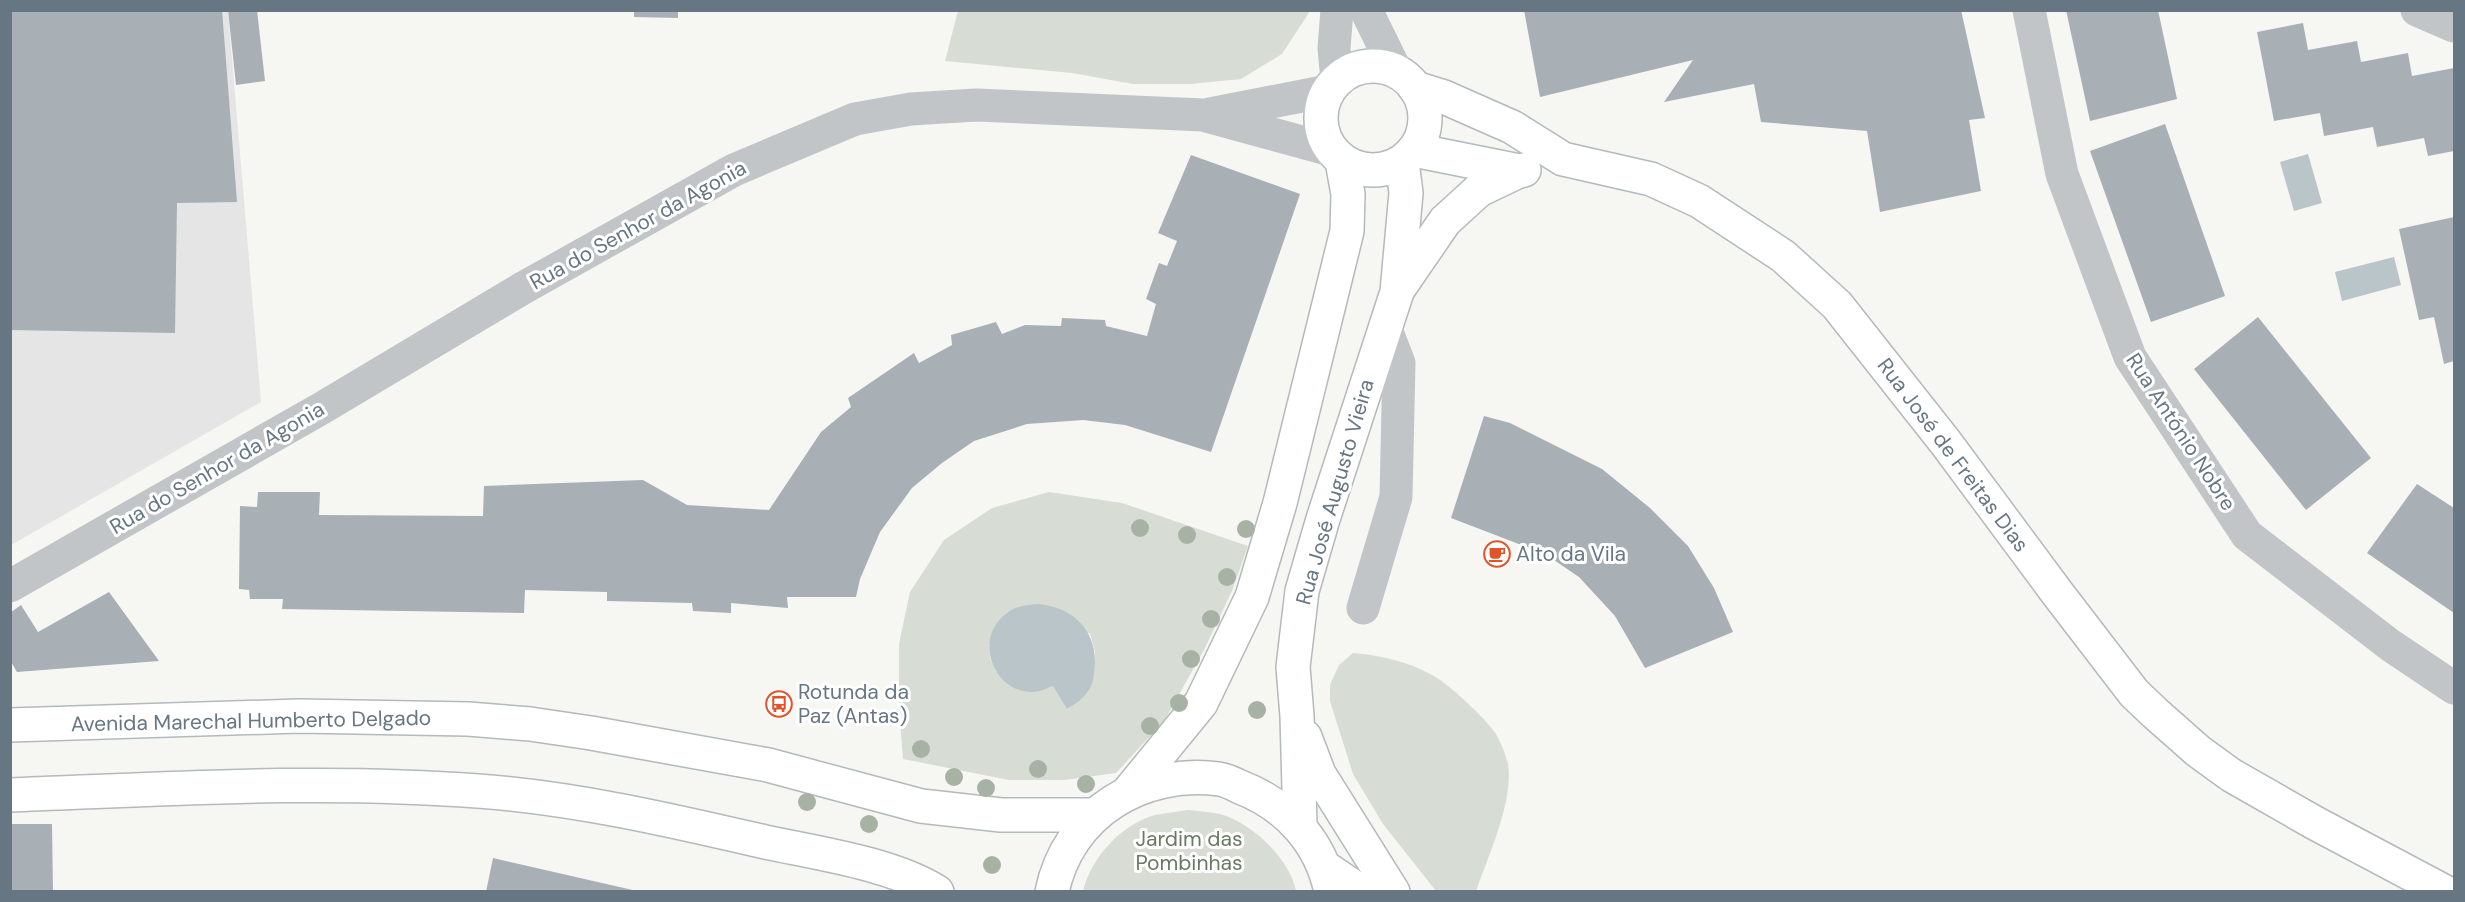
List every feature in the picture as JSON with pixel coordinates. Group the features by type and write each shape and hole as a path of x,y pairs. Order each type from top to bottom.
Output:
{"main road":[{"path":"1052,891 1055,875 1070,843 1094,815 1130,790 1201,703 1252,597 1280,502 1347,231 1348,194 1337,155 1324,136 1321,121 1322,105 1333,85 1351,71 1366,67 1382,67 1406,80 1422,103 1425,119 1422,135 1408,156 1388,169 1372,171 1357,168 1337,155"},
{"name":"Rua José de Freitas Dias","path":"1406,80 1512,127 1563,159 1651,179 1699,201 1783,256 1837,305 1946,443 2134,693 2191,744 2231,775 2315,823 2445,891"},
{"path":"1408,156 1519,171"},
{"name":"Rua José Augusto Vieira","path":"1300,826 1293,667 1302,591 1397,292 1408,156"},
{"path":"1397,292 1445,221 1479,190 1519,171 1563,159"},
{"name":"Avenida Marechal Humberto Delgado","path":"10,725 299,716 468,719 530,724 591,732 768,765 921,806 1001,815 1094,815"},
{"path":"1297,717 1320,774 1393,891"},
{"path":"1130,790 1174,777 1221,779 1264,796 1300,826 1329,880 1361,891"},
{"path":"10,795 268,785 370,785 478,791 626,810 880,868 937,891"}],"street":[{"path":"1203,115 1333,85 1337,10"},
{"path":"1366,10 1406,80"},
{"name":"Rua António Nobre","path":"2029,10 2062,174 2130,357 2247,535 2390,645 2454,688"},
{"path":"2417,10 2454,26"},
{"name":"Rua do Senhor da Agonia","path":"10,586 322,408 523,288 724,176 855,119 911,109 976,105 1203,115 1337,155"},
{"path":"1363,608 1396,497 1399,363 1385,327"}],"shaded area":[{"path":"11,11 228,11 261,402 11,545"},
{"path":"2308,154 2322,203 2294,211 2280,162"},
{"path":"2394,257 2401,285 2342,301 2335,272"},
{"path":"1038,604 1050,606 1071,615 1080,622 1091,640 1095,664 1090,688 1084,696 1067,709 1053,686 1040,691 1024,691 1011,686 1000,677 993,665 990,637 996,624 1014,609"}],"green space":[{"path":"958,10 1310,11 1282,54 1241,79 1190,84 1133,84 1072,73 945,61"},
{"path":"1049,492 1122,503 1248,546 1232,591 1204,650 1164,721 1116,773 1065,780 1009,780 903,759 899,706 899,644 910,592 944,540 992,508","holes":["1090,633 1095,652 1094,675 1053,686 996,672 990,658 989,644"]},
{"path":"1353,653 1374,655 1414,666 1439,679 1466,702 1498,737 1508,764 1507,794 1499,828 1476,891 1436,891 1383,824 1353,774 1330,701 1330,685 1339,665"},
{"name":"Jardim das Pombinhas","path":"1188,810 1232,818 1256,834 1278,855 1293,879 1296,891 1083,892 1100,855 1120,834 1143,819"}],"building":[{"path":"10,10 222,10 237,202 177,203 175,333 10,330"},
{"path":"228,10 257,10 265,81 236,85"},
{"path":"634,10 678,10 678,18 634,17"},
{"path":"1524,10 1961,10 1985,118 1969,120 1981,191 1880,212 1867,131 1761,122 1754,84 1664,102 1693,60 1540,97"},
{"path":"2066,10 2158,10 2177,99 2090,121"},
{"path":"2303,23 2308,50 2357,41 2361,62 2408,53 2412,76 2454,68 2454,151 2428,156 2424,138 2377,147 2373,127 2324,136 2320,113 2274,121 2257,32"},
{"path":"2165,124 2225,296 2151,322 2090,151"},
{"path":"1191,155 1300,194 1211,452 1125,425 1083,420 1027,424 974,441 912,488 880,532 860,579 856,597 787,597 788,608 731,603 731,613 693,611 692,603 607,601 607,592 525,590 524,613 282,609 283,599 250,599 249,590 239,589 240,506 257,507 258,492 320,492 319,515 483,516 484,486 643,480 687,505 769,510 821,432 851,407 848,398 914,353 919,363 952,345 951,335 996,322 1002,334 1025,325 1061,326 1062,318 1105,320 1106,326 1147,336 1156,304 1146,299 1159,263 1167,266 1177,241 1158,233"},
{"path":"2454,217 2454,361 2444,364 2434,317 2419,320 2399,229"},
{"path":"2258,317 2371,458 2306,510 2194,369"},
{"path":"1484,416 1510,423 1602,469 1650,508 1688,546 1714,588 1733,632 1645,668 1615,616 1579,577 1545,554 1451,518"},
{"path":"2417,484 2454,508 2454,613 2367,553"},
{"path":"109,592 159,661 17,672 10,660 10,613 21,605 38,632"},
{"path":"10,824 52,824 53,892 10,892"},
{"path":"493,858 637,891 637,892 486,892"}],"place":[{"name":"Alto da Vila","path":"1497,554"},
{"name":"Rotunda da Paz (Antas)","path":"779,704"}]}
